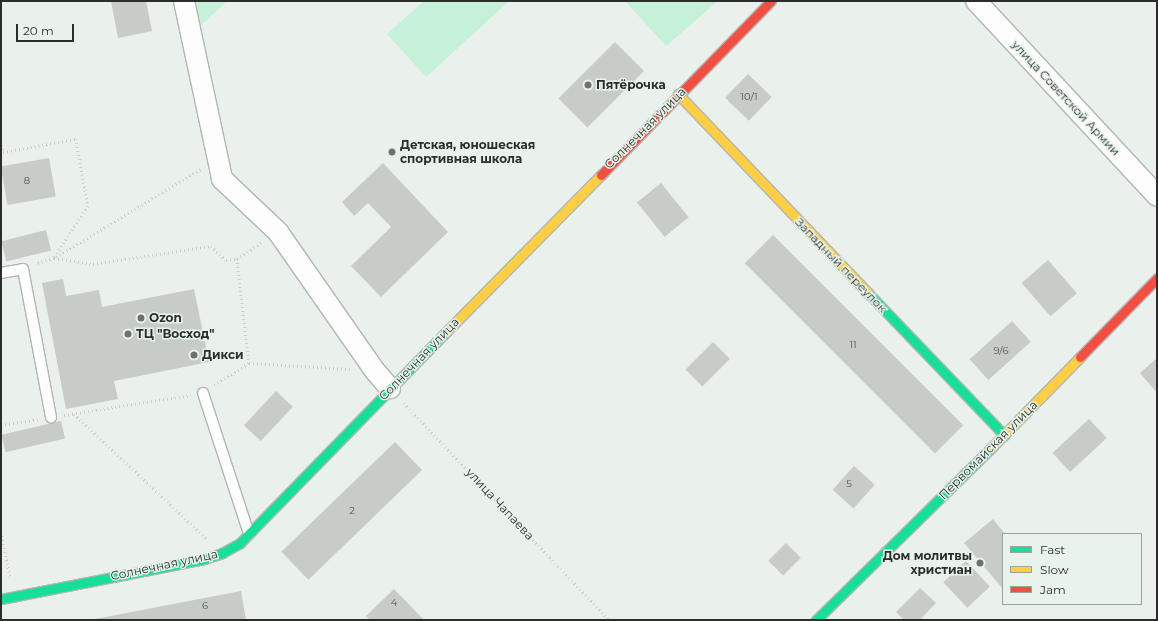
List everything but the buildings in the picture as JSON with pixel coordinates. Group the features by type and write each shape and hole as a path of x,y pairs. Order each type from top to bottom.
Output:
{"street":[{"path":"184,1 219,159 222,179 278,232 375,371 390,388"},
{"name":"Солнечная улица","path":"1,599 204,559 222,553 240,543 678,94 771,1"},
{"name":"улица Советской Армии","path":"976,1 1157,196"},
{"name":"Западный переулок","path":"678,94 1004,435"},
{"name":"Первомайская улица","path":"816,620 1004,435 1157,278"}],"lane":[{"path":"1,273 23,269 51,417"},
{"path":"203,393 249,534"}],"path":[{"path":"1,141 3,152 76,139 88,206 54,258"},
{"path":"23,269 54,258 219,159"},
{"path":"54,258 93,264 211,246 226,260 237,259 278,232"},
{"path":"237,259 249,363"},
{"name":"улица Чапаева","path":"390,388 609,620"},
{"path":"74,414 222,553"}],"green space":[{"path":"188,1 227,1 196,30"},
{"path":"424,1 505,1 507,3 426,77 387,34"},
{"path":"625,1 718,1 666,46"}],"traffic: fast":[{"path":"868,293 1004,435"},
{"path":"1,599 204,559 222,553 240,543 446,332"},
{"path":"816,620 992,447"}],"traffic: slow":[{"path":"678,94 868,293"},
{"path":"446,332 601,175"},
{"path":"992,447 1080,357"}],"traffic: jam":[{"path":"601,175 771,1"},
{"path":"1080,357 1157,278"}],"place":[{"name":"Пятёрочка","path":"588,85"},
{"name":"Детская, юношеская спортивная школа","path":"392,152"},
{"name":"Ozon","path":"141,318"},
{"name":"ТЦ \"Восход\"","path":"128,334"},
{"name":"Дикси","path":"194,355"},
{"name":"Дом молитвы христиан","path":"980,563"}]}
